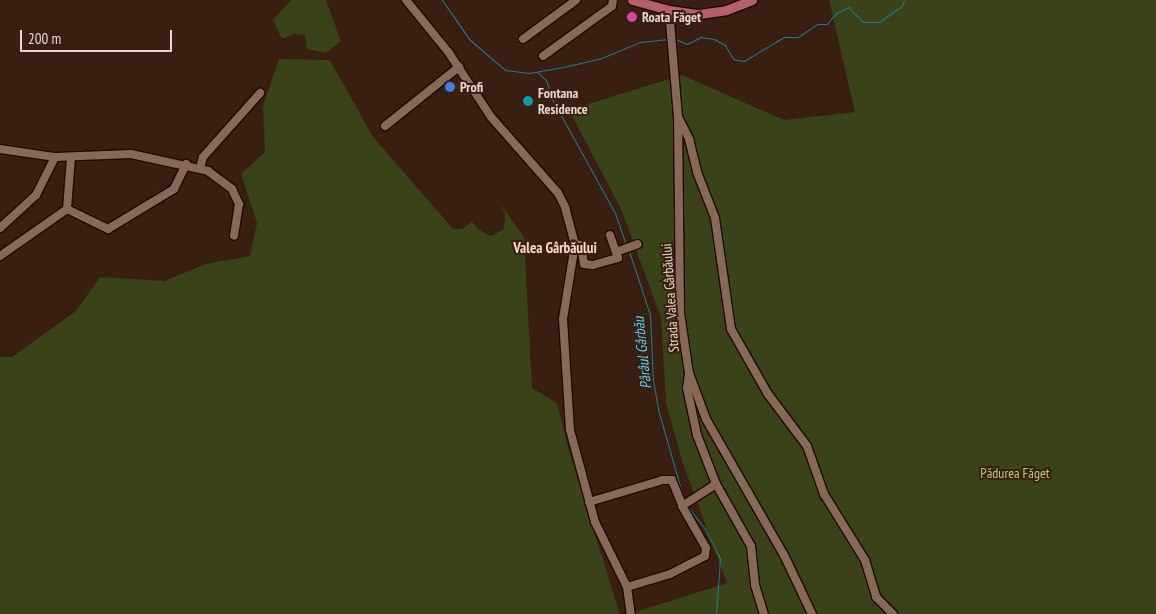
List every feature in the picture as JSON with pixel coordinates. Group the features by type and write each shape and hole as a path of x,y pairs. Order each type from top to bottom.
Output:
{"main road":[{"path":"632,0 669,10 710,13 752,0"}],"street":[{"path":"406,0 459,67 491,117 558,193 574,235 575,244 564,309 567,409 589,502 603,544 627,587 631,614"},
{"path":"523,39 576,0"},
{"path":"543,56 612,6 613,0"},
{"name":"Strada Valea Gârbăului","path":"669,10 674,43 678,117 680,312 689,373 706,419 784,555 812,614"},
{"path":"385,126 459,67"},
{"path":"200,168 203,157 260,93"},
{"path":"678,117 690,139 697,172 714,212 731,329 768,394 807,446 824,494 865,560 876,597 893,614"},
{"path":"0,149 55,157 131,154 200,168 220,178 232,189 239,204 234,236"},
{"path":"0,228 36,195 55,157"},
{"path":"67,209 71,157"},
{"path":"67,209 108,230 174,189 186,164"},
{"path":"0,256 67,209"},
{"path":"575,244 581,244 584,264 593,266 618,258 627,247 610,234"},
{"path":"689,373 687,388 697,435 716,484 751,546 755,585 764,614"},
{"path":"589,502 663,480 672,480 706,548 705,556 670,574 627,587"},
{"path":"684,503 716,484"}],"green space":[{"path":"291,0 326,0 341,41 326,53 307,49 305,35 294,34 282,39 273,20"},
{"name":"Pădurea Făget","path":"829,0 1156,0 1156,614 629,614 727,583 682,461 666,403 661,318 622,211 569,110 682,75 784,120 855,112"},
{"path":"279,59 330,60 373,137 453,229 462,229 472,222 479,230 491,236 504,229 505,213 497,199 524,237 532,388 557,403 569,451 620,614 0,614 0,357 12,357 76,311 100,277 165,281 206,264 250,256 257,223 241,174 265,152 263,106"}],"waterway":[{"name":"Pârâul Gârbău","path":"442,0 470,40 505,70 529,73 563,67 599,59 640,42 669,39"},
{"path":"675,39 687,44 701,37 714,39 725,45 733,59 744,61 784,37 798,37 817,24 827,24 835,14 848,7 863,22 879,22 902,6 904,0"},
{"name":"Pârâul Gârbău","path":"537,72 546,80 552,99 615,213 626,245"},
{"name":"Pârâul Gârbău","path":"629,251 650,315 653,380 658,409 683,497"},
{"name":"Pârâul Gârbău","path":"688,507 705,529 720,559 716,614"}],"place":[{"name":"Roata Făget","path":"632,17"},
{"name":"Profi","path":"450,87"},
{"name":"Fontana Residence","path":"528,101"}],"district":[{"name":"Valea Gârbăului","path":"555,248"}]}
